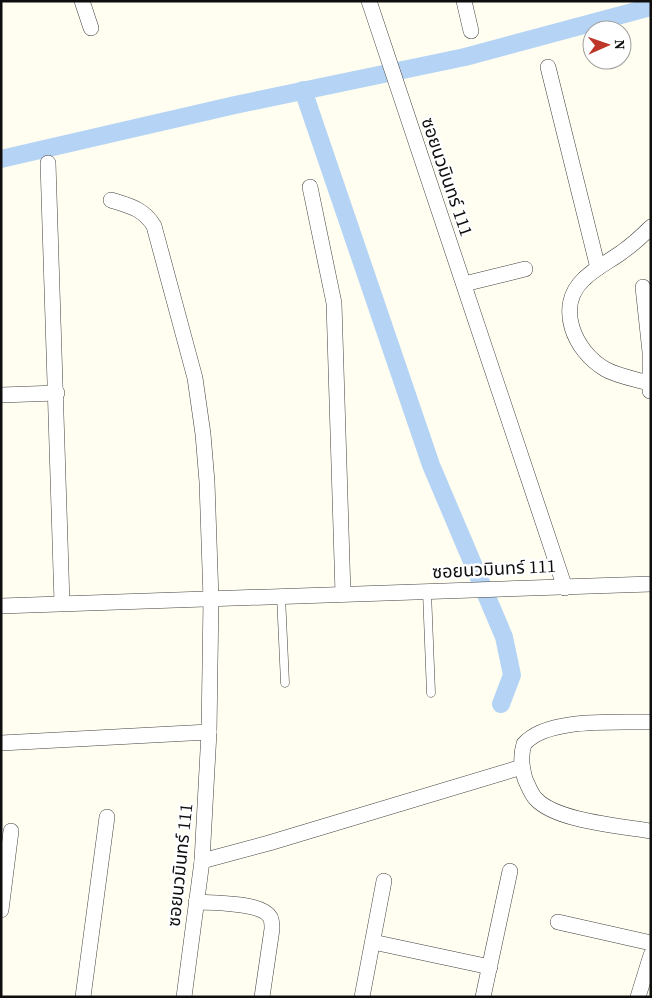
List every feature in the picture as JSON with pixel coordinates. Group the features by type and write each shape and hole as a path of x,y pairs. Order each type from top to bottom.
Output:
{"street":[{"path":"82,1 91,28"},
{"name":"ซอยนวมินทร์ 111","path":"184,997 202,861 209,732 211,599 565,588 369,1"},
{"path":"464,1 471,31"},
{"path":"548,67 598,268"},
{"path":"48,163 57,393 62,603"},
{"path":"310,187 334,303 343,594"},
{"path":"1,606 211,599 204,434 190,362 154,226 148,215 135,207 111,200"},
{"path":"643,287 650,352 650,388 606,370 593,361 580,345 570,323 568,305 574,291 584,279 622,252 651,227"},
{"path":"464,284 525,269"},
{"path":"1,395 57,393"},
{"path":"565,588 651,584"},
{"path":"651,722 573,726 537,733 524,744 522,767 527,785 536,799 554,811 563,815 651,831"},
{"path":"1,743 209,732"},
{"path":"202,861 270,843 522,767"},
{"path":"83,997 107,817"},
{"path":"1,910 11,831"},
{"path":"483,997 510,871"},
{"path":"362,997 384,881"},
{"path":"196,902 253,907 263,911 271,918 272,929 262,997"},
{"path":"558,922 651,943"},
{"path":"373,942 490,967"},
{"path":"638,997 651,955"}],"lane":[{"path":"427,592 431,693"},
{"path":"281,596 285,683"}],"waterway":[{"path":"1,159 235,105 465,57 651,7"},
{"path":"303,90 431,465 504,637 512,675 501,704"}]}
